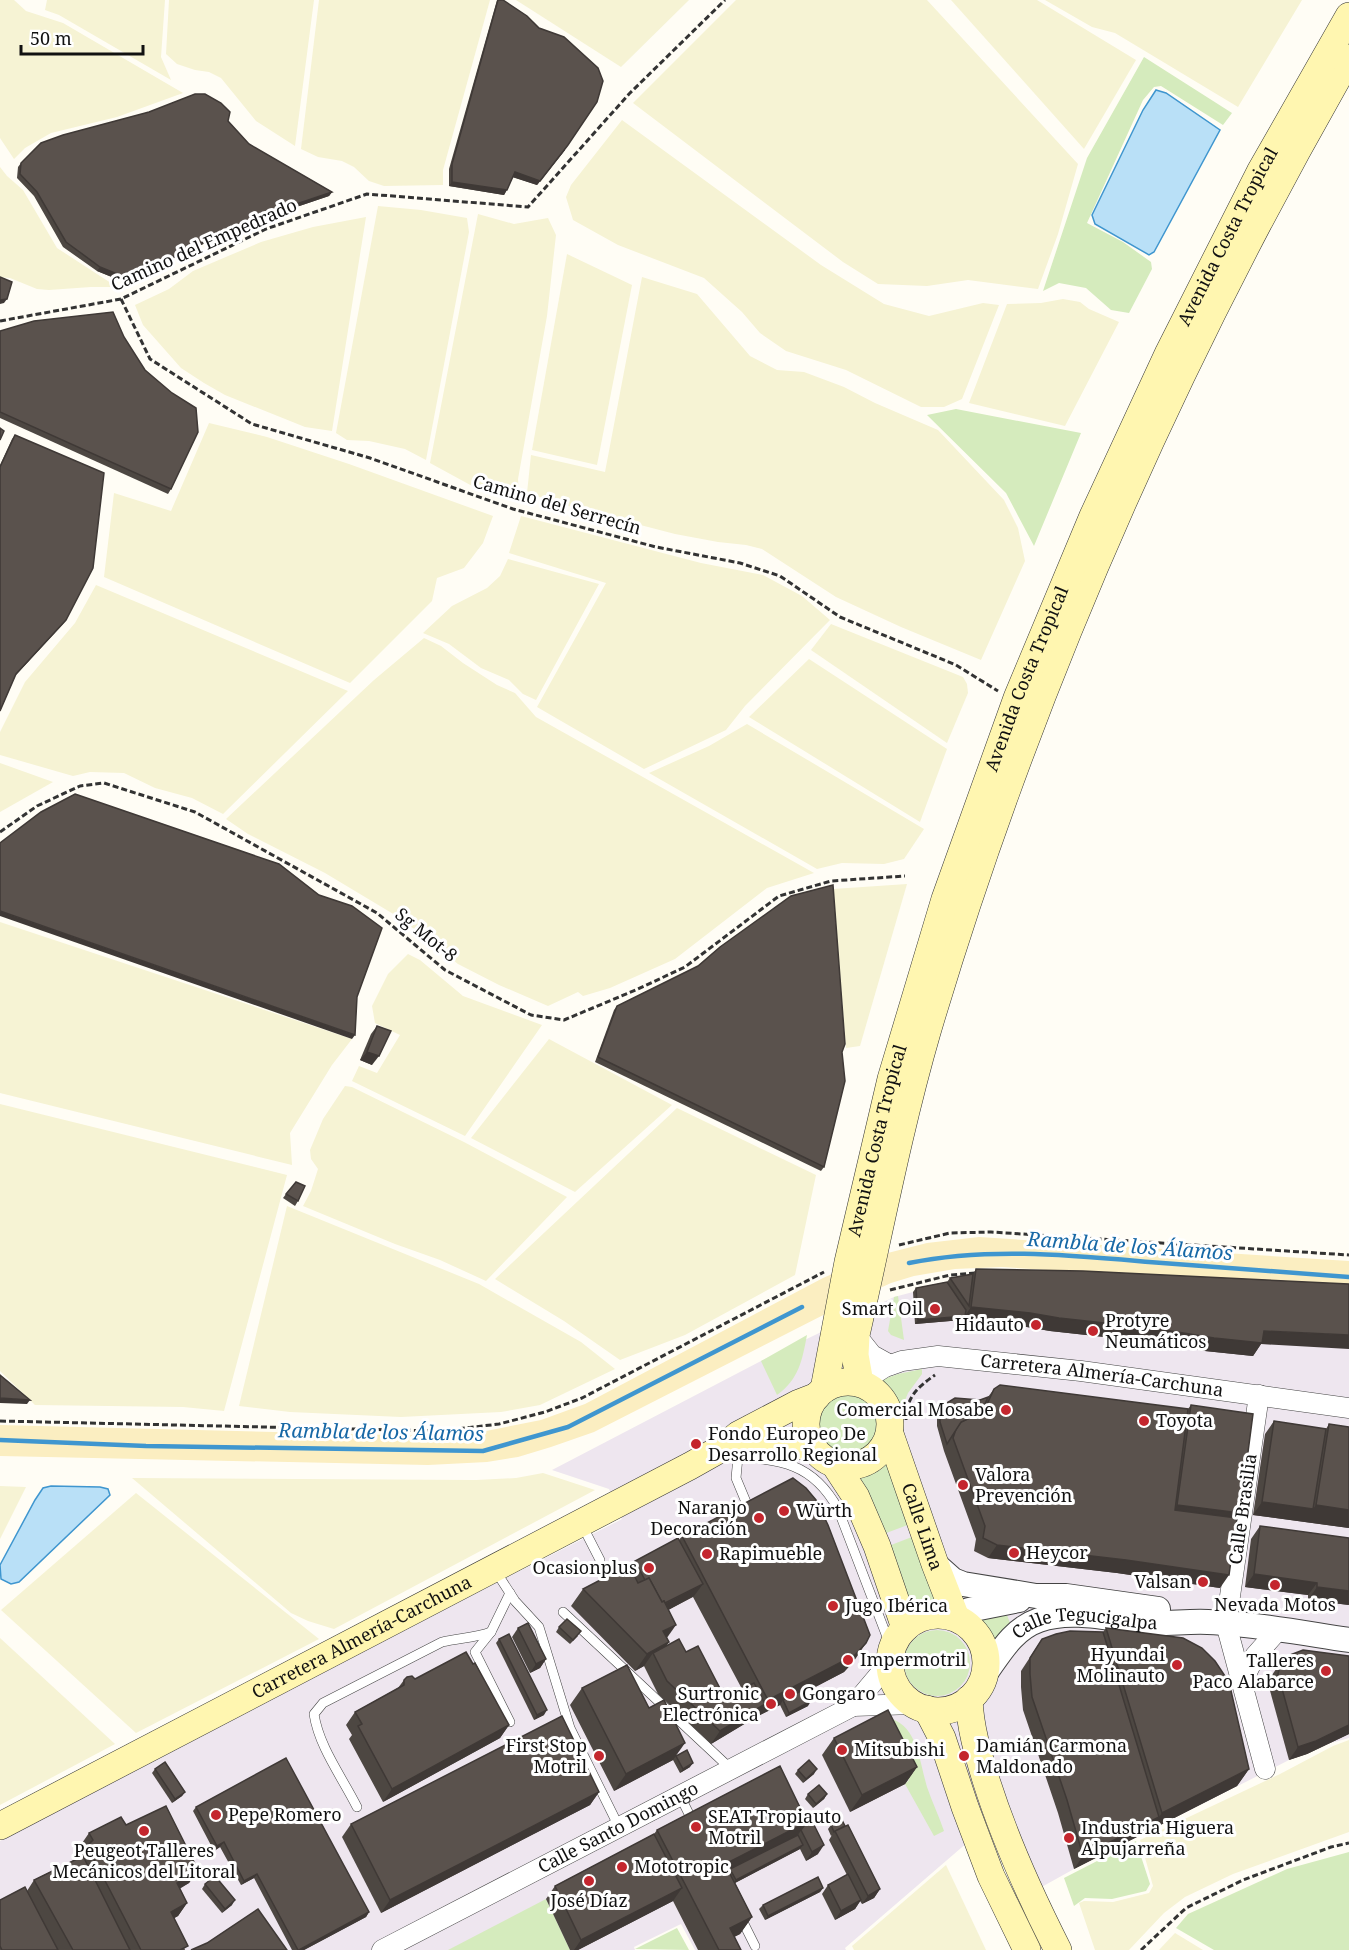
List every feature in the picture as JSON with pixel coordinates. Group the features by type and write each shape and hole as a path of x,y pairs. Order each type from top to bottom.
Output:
{"main road":[{"name":"Avenida Costa Tropical","path":"820,1392 839,1307 835,1270 945,899 1017,698 1093,516 1169,352 1260,172 1349,16"},
{"name":"Avenida Costa Tropical","path":"861,1383 855,1354 856,1335 877,1293 872,1257 903,1120 970,897 1037,710 1113,526 1160,422 1234,269 1349,58"},
{"path":"840,1382 861,1383 882,1397 891,1421 898,1428 875,1458 862,1465 849,1467 835,1465 822,1458 813,1448 807,1435 806,1420 809,1408 820,1392 840,1382"},
{"name":"Carretera Almería-Carchuna","path":"721,1454 738,1435 820,1392"},
{"name":"Calle Lima","path":"898,1428 935,1564 959,1620"},
{"name":"Carretera Almería-Carchuna","path":"0,1826 581,1523 746,1442 768,1439 813,1448"},
{"path":"835,1465 856,1497 877,1546 896,1647 893,1679 901,1693 920,1707 942,1738 988,1868 1027,1950"},
{"path":"896,1647 916,1620 943,1615 959,1620 974,1631 982,1644 986,1659 985,1674 979,1688 969,1700 956,1707 942,1710 920,1707"},
{"path":"969,1700 972,1730 993,1804 1029,1894 1058,1950"}],"street":[{"path":"856,1335 872,1355 890,1365"},
{"name":"Carretera Almería-Carchuna","path":"861,1383 890,1365 938,1356 1082,1371 1349,1408"},
{"name":"Calle Brasilia","path":"1216,1623 1241,1525 1259,1395"},
{"path":"1241,1525 1262,1528"},
{"name":"Calle Tegucigalpa","path":"935,1564 953,1580 963,1584 1036,1596 1066,1596 1179,1612 1216,1623"},
{"name":"Calle Tegucigalpa","path":"959,1620 969,1610 1036,1596"},
{"name":"Calle Tegucigalpa","path":"985,1674 1004,1646 1020,1629 1056,1616 1152,1623 1216,1623 1349,1640"},
{"path":"1216,1623 1242,1682 1265,1769"},
{"path":"1242,1682 1255,1656 1278,1630"},
{"name":"Calle Santo Domingo","path":"382,1950 853,1706 896,1647"},
{"name":"Calle Santo Domingo","path":"853,1706 920,1707"}],"lane":[{"path":"721,1454 736,1478 746,1502"},
{"path":"721,1454 772,1459 792,1465 827,1490 896,1647"},
{"path":"581,1523 600,1560"},
{"path":"494,1568 510,1593 539,1627 570,1728 620,1827"},
{"path":"510,1593 491,1632 475,1652 510,1722"},
{"path":"563,1612 732,1770"},
{"path":"357,1807 316,1726 314,1714 322,1703 442,1642 462,1637 479,1637 491,1632"},
{"path":"680,1796 693,1822"},
{"path":"735,1907 755,1947"}],"path":[{"name":"Camino del Empedrado","path":"0,321 121,299 266,229 367,194 528,207 629,94 725,0"},
{"name":"Camino del Serrecín","path":"121,299 150,359 252,424 370,458 513,509 656,547 740,563 780,576 840,617 956,665 997,690 1017,698"},
{"name":"Sg Mot-8","path":"0,832 37,806 80,786 104,783 195,812 377,913 445,970 531,1015 564,1020 685,967 779,896 831,881 905,876"},
{"path":"899,1245 950,1233 991,1232 1349,1255"},
{"path":"0,1421 440,1431 499,1424 545,1412 582,1398 835,1270"},
{"path":"877,1293 950,1275 980,1272"},
{"path":"898,1428 915,1389 942,1372"},
{"path":"1141,1950 1186,1908 1243,1880 1331,1847 1349,1843"}],"shaded area":[{"path":"0,0 14,0 26,11 63,23 183,93 117,117 51,133 25,148 14,159 0,138"},
{"path":"47,0 165,0 161,57 171,80 59,15 45,10"},
{"path":"169,0 314,0 295,146 256,121 221,78 209,72 177,64 166,54"},
{"path":"319,0 490,0 443,170 443,185 384,186 369,181 354,167 342,161 318,157 301,149"},
{"path":"516,0 689,0 621,67"},
{"path":"736,0 927,0 1078,164 1058,234 1038,289 968,280 927,286 878,284 843,262 633,103"},
{"path":"951,0 1037,0 1136,60 1084,149"},
{"path":"1045,0 1302,0 1238,107 1115,33 1092,27"},
{"path":"622,120 821,265 884,304 929,316 983,303 999,305 962,399 944,407 921,407 846,370 786,351 760,333 742,312 704,278 618,245 573,220 566,197 571,185"},
{"path":"0,167 23,190 57,248 117,287 37,289 10,278 0,277"},
{"path":"378,206 467,218 469,232 426,460 405,449 369,441 347,440 336,433"},
{"path":"478,214 514,224 548,218 556,235 547,316 518,479 519,495 496,496 485,493 430,463"},
{"path":"366,217 332,431 305,427 225,395 181,368 143,325 135,305 169,289 193,271 261,242 313,227"},
{"path":"567,254 632,285 597,465 532,450"},
{"path":"642,277 697,294 750,356 777,370 804,372 844,387 938,430 1004,500 1018,528 1025,561 981,660 836,597 762,549 675,534 527,493 531,455 605,472"},
{"path":"1063,299 1080,302 1089,309 1119,322 1065,426 969,403 1007,304 1041,303"},
{"path":"209,423 267,437 493,516 483,543 464,568 437,578 432,601 350,683 104,577 114,493 171,511"},
{"path":"521,516 701,563 763,575 802,596 830,620 745,706 726,730 644,769 537,707 606,583 509,553"},
{"path":"508,559 599,584 536,700 523,694 509,680 481,668 449,644 423,633 452,606 487,588 500,576"},
{"path":"96,585 348,691 223,814 192,798 155,788 124,773 90,772 73,776 0,755 0,732 25,682 75,623"},
{"path":"831,624 963,677 968,693 947,743 811,650"},
{"path":"424,638 441,646 497,685 515,693 536,717 814,873 767,888 675,959 610,988 583,996 578,992 548,1006 458,964 400,918 325,873 248,834 226,819 374,680"},
{"path":"809,659 947,749 920,822 749,717"},
{"path":"747,724 924,829 904,859 884,864 842,863 817,869 649,773 709,746"},
{"path":"0,763 53,782 0,812"},
{"path":"907,884 860,1046 846,1048 833,889"},
{"path":"0,922 352,1039 332,1065 290,1133 292,1165 0,1093"},
{"path":"408,954 420,960 463,996 542,1025 465,1136 352,1081 359,1066 377,1073 400,1035 375,1023 372,1006 388,974"},
{"path":"549,1039 672,1105 575,1192 471,1138"},
{"path":"345,1086 352,1087 464,1142 567,1197 486,1281 440,1260 303,1206 318,1169 311,1159 310,1150 323,1119"},
{"path":"0,1104 287,1175 224,1411 183,1407 35,1405 0,1371"},
{"path":"677,1108 816,1175 795,1275 685,1335 620,1360 564,1321 495,1279"},
{"path":"287,1206 479,1284 581,1342 615,1369 540,1405 501,1412 401,1417 290,1412 239,1406"},
{"path":"913,1292 1349,1296 1349,1738 1324,1745 1289,1760 1029,1894 990,1823 845,1948 846,1950 695,1950 681,1924 634,1947 635,1950 0,1950 0,1841 257,1705 622,1519 609,1489 552,1470 761,1361 894,1297"},
{"path":"543,1473 595,1490 334,1629 291,1613 132,1478 476,1480 516,1478"},
{"path":"0,1486 26,1487 0,1539"},
{"path":"136,1493 319,1639 136,1733 1,1610"},
{"path":"0,1638 115,1744 0,1805"},
{"path":"1349,1740 1349,1832 1233,1874 1185,1897 1164,1913 1129,1950 1095,1950 1079,1903 1084,1901 1113,1902 1149,1893 1153,1886 1140,1840"},
{"path":"946,1865 986,1950 854,1950 852,1946"},
{"path":"1175,1933 1203,1950 1159,1950"}],"green space":[{"path":"1144,57 1232,113 1223,125 1161,86 1154,87 1143,100 1087,223 1123,242 1151,262 1152,269 1129,313 1111,310 1086,288 1059,283 1043,291 1087,158"},
{"path":"956,409 1081,433 1034,546 1006,493 927,415"},
{"path":"898,1296 904,1340 891,1335 888,1331 894,1297"},
{"path":"807,1335 795,1376 777,1395 761,1361"},
{"path":"922,1369 922,1374 908,1393 901,1410 894,1394 881,1380"},
{"path":"843,1394 855,1394 866,1399 874,1407 879,1424 877,1436 866,1449 855,1454 843,1454 832,1449 824,1441 819,1430 819,1418 824,1407 832,1399"},
{"path":"891,1457 913,1523 881,1535 855,1477 875,1471"},
{"path":"917,1535 943,1604 909,1612 886,1547"},
{"path":"1005,1610 1012,1628 993,1649 986,1631 972,1615"},
{"path":"931,1630 943,1630 955,1635 965,1645 970,1663 968,1676 955,1691 943,1696 931,1696 919,1691 909,1681 904,1669 904,1657 909,1645 919,1635"},
{"path":"875,1717 889,1718 908,1730 918,1751 927,1787 944,1831 934,1836 905,1784 909,1780"},
{"path":"1136,1841 1150,1884 1146,1891 1112,1899 1085,1898 1074,1906 1064,1878"},
{"path":"1349,1852 1349,1950 1214,1950 1176,1928 1188,1914 1287,1869"},
{"path":"546,1899 570,1950 448,1950"},
{"path":"677,1928 689,1950 635,1949"}],"sand":[{"path":"979,1237 1349,1261 1349,1290 1002,1267 955,1269 914,1276 891,1283 839,1307 594,1432 518,1457 487,1462 428,1465 0,1456 0,1425 433,1436 471,1434 541,1420 585,1404 823,1278 872,1257 927,1243"}],"water":[{"path":"1156,90 1166,93 1220,130 1154,252 1149,255 1095,224 1092,215 1143,110"},
{"path":"51,1486 100,1487 108,1489 110,1495 19,1582 11,1584 1,1579 0,1565 35,1500 43,1488"}],"building":[{"path":"498,0 503,0 527,16 539,28 564,37 598,68 603,81 597,102 540,181 515,172 507,190 452,182 452,164"},
{"path":"195,94 205,94 221,103 230,112 228,121 249,144 332,192 258,217 186,249 132,280 100,267 66,242 37,192 20,174 21,163 41,143 149,112"},
{"path":"0,277 12,282 7,299 0,300"},
{"path":"113,312 124,337 145,370 172,393 196,408 198,432 171,489 0,412 0,331 34,321"},
{"path":"0,428 4,431 0,440"},
{"path":"15,435 104,473 93,568 66,620 16,674 0,711 0,467"},
{"path":"75,794 279,864 319,895 352,906 382,928 357,997 355,1035 0,911 0,843 41,812"},
{"path":"833,885 845,1044 842,1052 845,1081 824,1167 598,1057 617,1006 698,966 720,947 791,896"},
{"path":"377,1026 391,1031 379,1056 367,1052"},
{"path":"296,1182 305,1186 298,1201 286,1194"},
{"path":"976,1269 1083,1271 1349,1284 1349,1335 1264,1331 1262,1343 971,1307"},
{"path":"973,1274 969,1306 950,1278"},
{"path":"947,1282 966,1310 965,1316 918,1320 916,1288"},
{"path":"0,1375 30,1400 0,1398"},
{"path":"1000,1385 1188,1409 1175,1510 1237,1518 1229,1575 997,1545 983,1538 985,1526 953,1438 961,1422 984,1411 994,1389"},
{"path":"988,1397 981,1413 961,1422 947,1444 940,1422 940,1414 945,1404 955,1398 980,1400"},
{"path":"1191,1405 1253,1414 1240,1513 1177,1505"},
{"path":"1274,1421 1326,1429 1313,1509 1262,1502"},
{"path":"1329,1424 1349,1427 1349,1510 1316,1505"},
{"path":"793,1478 816,1500 828,1525 870,1635 855,1655 768,1700 682,1536"},
{"path":"1260,1526 1349,1538 1349,1591 1317,1587 1317,1583 1254,1574"},
{"path":"678,1538 703,1584 665,1603 662,1602 649,1578 645,1580 635,1561"},
{"path":"629,1565 638,1583 649,1578 676,1625 663,1631 669,1642 647,1654 583,1589"},
{"path":"567,1619 581,1631 573,1640 559,1627"},
{"path":"528,1623 546,1659 536,1664 518,1628"},
{"path":"1106,1628 1183,1638 1202,1648 1215,1661 1229,1682 1249,1769 1162,1813"},
{"path":"1070,1631 1103,1632 1159,1817 1083,1856 1067,1800 1032,1697 1030,1674 1030,1658 1042,1639"},
{"path":"509,1634 547,1710 537,1715 499,1639"},
{"path":"679,1639 686,1652 698,1646 725,1698 754,1683 765,1704 720,1731 667,1681 653,1653"},
{"path":"1303,1650 1349,1656 1349,1725 1298,1747 1278,1674 1285,1657"},
{"path":"466,1652 473,1664 475,1663 509,1725 392,1789 358,1726 362,1724 355,1712 404,1685 407,1677 412,1676 415,1679"},
{"path":"627,1665 649,1708 664,1700 685,1743 626,1774 582,1688"},
{"path":"805,1689 811,1701 789,1713 783,1700"},
{"path":"888,1710 917,1767 862,1795 834,1738"},
{"path":"562,1716 599,1792 390,1900 351,1824"},
{"path":"687,1750 693,1763 683,1769 676,1756"},
{"path":"286,1758 369,1912 299,1950 257,1874 244,1881 224,1842 217,1846 196,1807"},
{"path":"809,1760 817,1769 806,1779 798,1770"},
{"path":"165,1762 185,1792 175,1799 155,1769"},
{"path":"780,1766 807,1822 725,1864 752,1917 730,1928 741,1950 719,1950 657,1830"},
{"path":"819,1785 827,1794 816,1804 808,1794"},
{"path":"166,1806 198,1870 177,1883 187,1903 171,1912 188,1946 180,1950 141,1950 87,1846 93,1840 89,1833 121,1817 126,1825"},
{"path":"809,1815 824,1845 812,1852 801,1830 807,1822 804,1817"},
{"path":"842,1820 845,1826 834,1832 831,1825"},
{"path":"848,1825 880,1889 868,1896 835,1831"},
{"path":"654,1834 682,1888 581,1940 555,1886"},
{"path":"798,1835 803,1845 736,1880 730,1869"},
{"path":"83,1856 130,1950 73,1950 34,1880"},
{"path":"848,1874 861,1900 841,1911 828,1885"},
{"path":"215,1876 235,1900 225,1909 205,1884"},
{"path":"818,1877 823,1888 768,1916 763,1905"},
{"path":"25,1887 58,1950 2,1950 0,1946 0,1900"},
{"path":"258,1909 287,1950 191,1950 207,1943"}],"waterway":[{"name":"Rambla de los Álamos","path":"909,1263 969,1255 1029,1254 1349,1277"},
{"name":"Rambla de los Álamos","path":"0,1440 146,1446 483,1451 568,1427 802,1307"}],"place":[{"name":"Smart Oil","path":"935,1309"},
{"name":"Hidauto","path":"1036,1325"},
{"name":"Protyre Neumáticos","path":"1093,1331"},
{"name":"Comercial Mosabe","path":"1006,1410"},
{"name":"Toyota","path":"1144,1421"},
{"name":"Fondo Europeo De Desarrollo Regional","path":"696,1444"},
{"name":"Valora Prevención","path":"963,1485"},
{"name":"Würth","path":"784,1511"},
{"name":"Naranjo Decoración","path":"759,1518"},
{"name":"Heycor","path":"1014,1553"},
{"name":"Rapimueble","path":"707,1554"},
{"name":"Ocasionplus","path":"649,1568"},
{"name":"Valsan","path":"1203,1582"},
{"name":"Nevada Motos","path":"1275,1585"},
{"name":"Jugo Ibérica","path":"833,1606"},
{"name":"Impermotril","path":"848,1660"},
{"name":"Hyundai Molinauto","path":"1177,1665"},
{"name":"Talleres Paco Alabarce","path":"1326,1671"},
{"name":"Gongaro","path":"790,1694"},
{"name":"Surtronic Electrónica","path":"771,1704"},
{"name":"Mitsubishi","path":"842,1750"},
{"name":"First Stop Motril","path":"599,1756"},
{"name":"Damián Carmona Maldonado","path":"964,1756"},
{"name":"Pepe Romero","path":"216,1815"},
{"name":"SEAT Tropiauto Motril","path":"696,1827"},
{"name":"Peugeot Talleres Mecánicos del Litoral","path":"144,1831"},
{"name":"Industria Higuera Alpujarreña","path":"1069,1838"},
{"name":"Mototropic","path":"622,1867"},
{"name":"José Díaz","path":"589,1881"}]}
